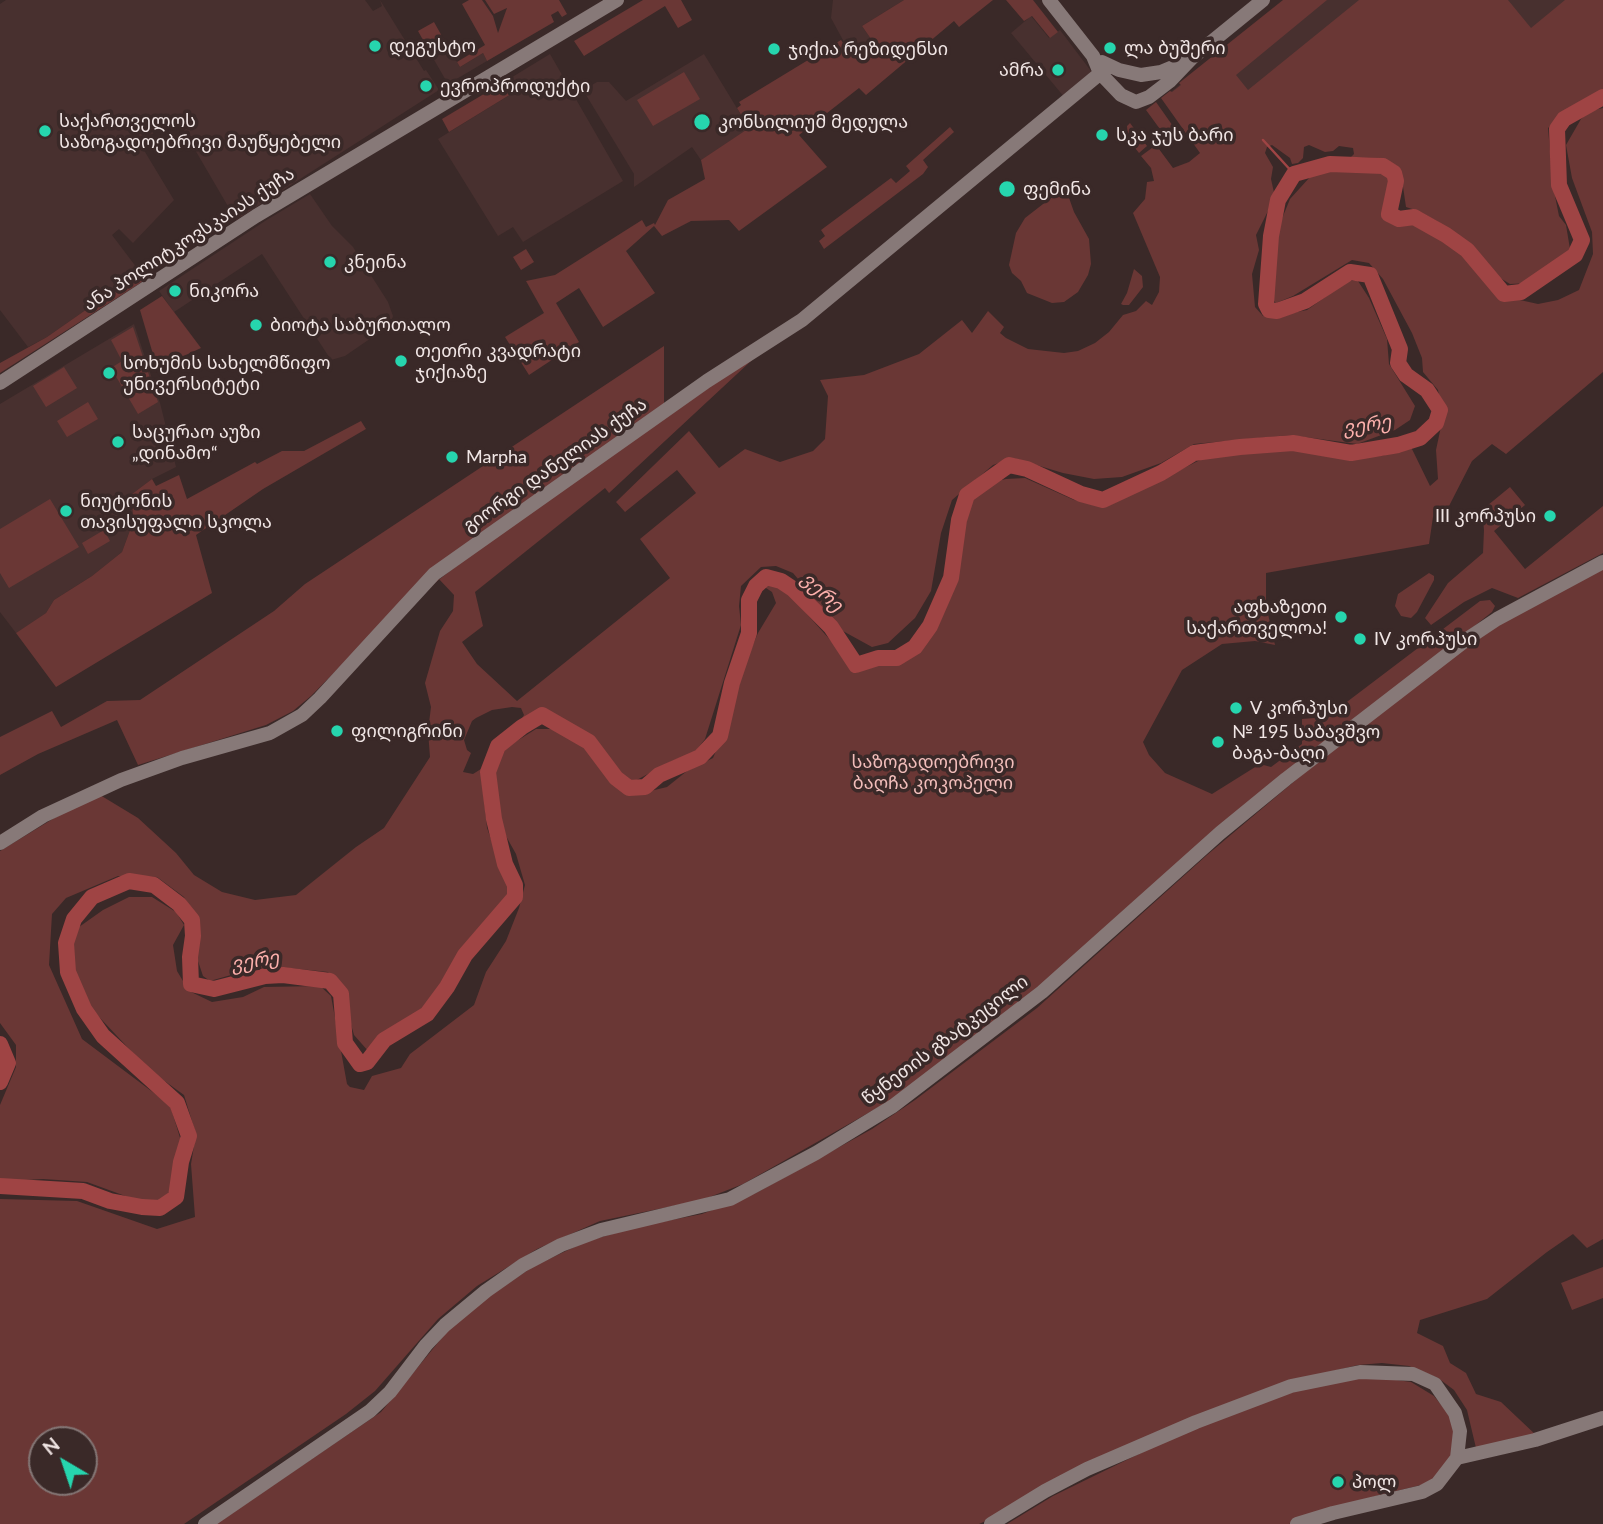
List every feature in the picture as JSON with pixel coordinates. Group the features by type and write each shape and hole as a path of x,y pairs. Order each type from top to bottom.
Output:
{"main road":[{"name":"ანა პოლიტკოვსკაიას ქუჩა","path":"0,383 256,216 617,0"},
{"path":"1049,0 1125,98 1136,102 1144,100 1170,81 1190,60 1263,0"},
{"path":"1105,69 1137,75 1161,72 1190,60"},
{"name":"გიორგი დანელიას ქუჩა","path":"0,843 43,816 121,780 182,758 270,733 302,715 435,574 719,373 802,320 1105,69"},
{"path":"1125,98 1123,82 1137,75"},
{"path":"1137,75 1150,86 1144,100"},
{"name":"წყნეთის გზატკეცილი","path":"205,1524 370,1411 390,1392 445,1325 523,1265 561,1245 601,1230 730,1199 816,1153 893,1107 1042,992 1220,833 1286,779 1470,637 1507,613 1603,562"},
{"path":"992,1524 1045,1490 1087,1469 1291,1385 1360,1372 1413,1374 1435,1384 1455,1413 1460,1431 1457,1458 1437,1484 1422,1492 1297,1524"},
{"path":"1457,1458 1535,1440 1603,1418"}],"shaded area":[{"path":"6,0 365,0 373,11 382,6 380,0 424,71 426,70 439,90 236,220 177,119 139,142 174,200 133,243 119,229 112,235 140,272 47,337 28,347 0,310 0,4"},
{"path":"833,0 904,0 862,26 871,39 850,53 831,18"},
{"path":"1285,0 1396,0 1208,153 1162,99"},
{"path":"1478,0 1575,0 1516,47"},
{"path":"1031,16 1049,38 1060,30 1094,75 1065,98 1011,33"},
{"path":"448,47 460,67 483,53 487,61 448,84 433,58"},
{"path":"550,54 623,181 523,242 513,227 498,236 438,139 516,91 509,79"},
{"name":"კონსილიუმ მედულა","path":"704,54 749,128 701,160 692,147 634,187 634,174 583,90 597,82 609,82 626,101"},
{"path":"310,194 332,226 353,247 388,302 393,316 390,325 345,356 331,360 262,254 174,312 159,291"},
{"name":"ნიუტონის თავისუფალი სკოლა","path":"134,324 160,403 176,467 152,479 132,494 133,522 122,552 92,576 54,600 46,613 16,633 0,612 0,404"}],"green space":[{"path":"469,0 482,0 493,16 498,33 507,8 494,14 485,0 559,0 567,14 562,17 558,11 551,15 554,22 487,61 483,53 460,67 457,62 485,45 462,4"},
{"path":"643,0 681,0 692,20 678,28 665,6 584,56 574,41"},
{"path":"904,0 993,0 959,27 954,21 866,95 859,88 799,135 827,167 739,231 729,220 691,221 662,236 654,226 626,251 655,293 603,327 579,288 556,303 579,342 529,375 505,337 544,313 526,281 555,275 642,220 646,227 654,223 655,225 668,200 705,179 701,160 749,128 737,108 741,105 739,102 841,40 850,53 871,39 862,26"},
{"path":"1006,0 1033,0 1058,32 1050,38 1032,16 1024,21"},
{"path":"1283,0 1327,0 1236,75 1248,90 1359,0 1508,0 1531,28 1565,0 1603,0 1603,92 1559,117 1548,128 1553,186 1559,216 1566,225 1570,249 1560,261 1531,283 1510,284 1497,276 1464,242 1437,221 1406,207 1397,166 1381,158 1351,157 1354,154 1353,148 1339,146 1333,151 1325,152 1309,145 1304,147 1303,158 1292,164 1290,158 1272,145 1267,147 1265,153 1273,167 1271,179 1275,197 1256,235 1259,250 1252,274 1255,307 1263,316 1307,310 1348,281 1358,281 1369,298 1387,339 1389,364 1415,406 1410,420 1395,430 1357,444 1290,435 1194,444 1161,463 1122,477 1094,479 1013,458 993,465 952,500 941,533 931,591 915,618 888,643 872,647 841,630 793,573 776,566 761,567 741,586 741,625 705,739 694,753 672,761 633,782 614,768 593,738 544,711 519,723 524,715 521,708 492,710 476,718 464,740 471,753 463,772 473,774 481,769 487,828 510,891 501,909 459,955 435,998 407,1024 384,1035 369,1052 354,1035 348,1014 348,997 328,972 280,967 252,969 210,981 203,976 197,958 198,921 184,897 157,877 118,876 66,898 52,914 49,965 82,1039 170,1105 181,1141 172,1188 162,1201 153,1203 139,1201 87,1182 43,1179 8,1181 0,1178 0,1105 16,1067 16,1045 0,1023 0,851 56,817 100,795 138,818 176,853 194,875 222,892 255,900 296,895 384,828 430,757 428,731 431,707 425,683 440,631 453,611 454,595 438,578 765,348 609,493 605,488 475,592 483,626 462,642 477,664 517,701 670,578 640,539 696,493 677,470 625,512 616,502 689,431 719,468 745,449 780,462 813,451 825,439 828,396 820,380 864,375 919,354 962,320 972,333 988,311 1004,327 1000,333 1006,338 1028,349 1064,353 1078,351 1095,343 1109,332 1123,315 1136,311 1146,301 1152,305 1159,292 1160,277 1133,213 1145,199 1147,182 1154,181 1151,168 1141,156 1156,145 1173,168 1189,162 1200,153 1161,98 1181,85 1179,83"},
{"path":"434,22 448,47 433,58 418,31"},
{"path":"684,72 700,99 653,126 637,100"},
{"path":"509,79 516,91 449,132 442,119"},
{"path":"1156,102 1175,129 1165,136 1146,110"},
{"name":"საზოგადოებრივი ბაღჩა კოკოპელი","path":"1603,108 1603,372 1506,454 1492,444 1472,461 1449,506 1433,517 1429,544 1266,573 1266,605 1275,645 1255,641 1222,644 1182,670 1143,742 1149,755 1165,773 1212,794 1260,764 1271,767 1302,744 1302,719 1327,717 1480,601 1490,600 1495,606 1492,612 1242,811 1014,1009 907,1091 743,1184 702,1200 600,1221 537,1249 477,1286 438,1319 375,1391 346,1414 184,1524 0,1524 0,1199 77,1201 157,1229 195,1217 191,1164 196,1134 184,1095 148,1069 86,1003 72,970 71,950 79,927 103,910 129,897 152,897 176,912 184,925 173,945 177,971 189,991 212,1002 243,997 264,987 320,986 331,996 347,1084 364,1090 372,1076 401,1068 410,1054 474,1005 486,972 506,941 525,885 516,854 502,829 496,802 494,769 504,749 536,729 557,729 586,747 616,785 627,791 642,793 667,787 687,771 713,758 725,730 747,659 758,633 776,603 772,592 763,586 766,583 779,583 841,652 867,662 887,662 900,660 920,646 938,625 953,584 971,498 988,483 1025,478 1074,500 1110,505 1202,459 1259,450 1300,450 1342,457 1382,456 1411,447 1430,486 1438,479 1436,450 1443,417 1438,390 1423,372 1422,358 1412,333 1383,279 1369,263 1352,260 1293,296 1276,303 1271,298 1279,226 1290,199 1320,170 1342,168 1384,173 1391,182 1383,211 1390,219 1421,227 1458,250 1502,296 1538,304 1558,300 1579,290 1593,254 1592,232 1572,178 1566,145 1581,119 1590,111"},
{"path":"1130,123 1147,146 1139,153 1128,139 1127,126"},
{"path":"950,127 954,132 923,160 928,167 923,174 824,249 819,241 825,236 821,230 891,178 896,183 910,171 906,166"},
{"path":"1065,193 1089,239 1091,264 1078,292 1064,302 1052,303 1027,293 1009,265 1016,233 1025,218 1056,194"},
{"path":"223,215 228,224 199,243 193,233"},
{"path":"526,249 534,262 521,270 513,257"},
{"path":"1134,269 1142,276 1143,287 1129,305 1123,305 1121,304"},
{"path":"140,272 145,280 0,373 0,363 47,337"},
{"path":"162,296 201,348 164,365 155,361 140,310"},
{"path":"133,327 158,402 138,414 111,368 122,361 111,340"},
{"path":"664,346 664,405 383,623 293,711 266,725 138,765 117,720 38,754 0,775 0,737 52,711 61,727 107,701 140,700 274,611 305,584"},
{"path":"64,367 77,388 46,407 33,386"},
{"path":"88,402 98,419 67,437 57,421"},
{"path":"361,421 366,429 263,489 196,535 212,593 56,687 16,633 46,613 54,600 92,576 122,552 133,522 132,494 152,479 156,486 179,475 187,499 255,462 257,464 282,451 304,451"},
{"path":"1510,487 1525,505 1494,531 1525,569 1603,506 1603,553 1518,598 1492,588 1464,602 1431,625 1425,618 1448,583 1483,553 1482,510"},
{"path":"50,499 79,547 9,588 0,573 0,529"},
{"path":"104,530 110,541 88,554 82,543"},
{"path":"1603,568 1603,1239 1587,1248 1573,1234 1487,1299 1420,1320 1417,1333 1443,1346 1450,1363 1466,1373 1476,1394 1501,1402 1537,1436 1476,1448 1467,1410 1454,1390 1438,1378 1409,1366 1382,1363 1358,1365 1296,1380 979,1524 216,1524 381,1412 450,1328 485,1299 534,1266 585,1242 635,1227 702,1214 756,1193 872,1129 915,1100 1037,1008 1207,855 1316,763 1475,638"},
{"path":"1429,573 1434,576 1434,580 1417,612 1411,618 1401,616 1395,606 1398,594"},
{"path":"1603,1267 1603,1298 1572,1310 1561,1283"},
{"path":"1375,1377 1411,1382 1434,1396 1451,1417 1456,1442 1452,1460 1429,1483 1376,1496 1289,1524 1007,1524 1053,1496 1194,1427 1273,1396 1322,1383"}],"waterway":[{"name":"ვერე","path":"0,1186 83,1191 110,1201 142,1207 160,1208 176,1197 181,1162 189,1136 177,1103 103,1036 84,1009 68,972 66,943 74,919 92,897 129,881 154,885 179,904 192,920 191,984 214,989 265,976 283,975 330,981 341,994 345,1043 360,1064 367,1062 384,1040 427,1014 447,987 465,955 515,897 515,885 505,864 494,819 488,772 498,746 522,727 542,715 589,742 616,778 629,788 645,787 659,775 700,757 720,736 732,683 749,633 749,600 756,586 766,577 781,581 793,589 831,627 856,665 878,658 897,658 915,647 930,626 951,578 959,520 967,495 1009,465 1027,469 1081,494 1103,500 1161,473 1194,453 1293,443 1351,453 1398,445 1420,438 1436,423 1440,410 1427,390 1406,375 1398,363 1400,349 1370,275 1350,272 1305,301 1277,311 1269,310 1266,304 1271,236 1278,200 1294,174 1330,164 1383,166 1394,173 1396,181 1389,214 1399,219 1414,217 1446,235 1467,250 1504,294 1521,292 1575,255 1582,240 1559,185 1557,129 1564,119 1603,97"},
{"path":"1263,140 1294,174"},
{"name":"ვერე","path":"0,1044 8,1063 0,1082"}],"place":[{"name":"დეგუსტო","path":"375,46"},
{"name":"ლა ბუშერი","path":"1110,48"},
{"name":"ჯიქია რეზიდენსი","path":"774,49"},
{"name":"ამრა","path":"1058,70"},
{"name":"ევროპროდუქტი","path":"426,86"},
{"name":"კონსილიუმ მედულა","path":"702,122"},
{"name":"საქართველოს საზოგადოებრივი მაუწყებელი","path":"45,131"},
{"name":"სკა ჯუს ბარი","path":"1102,135"},
{"name":"ფემინა","path":"1007,189"},
{"name":"კნეინა","path":"330,262"},
{"name":"ნიკორა","path":"175,291"},
{"name":"ბიოტა საბურთალო","path":"256,325"},
{"name":"თეთრი კვადრატი ჯიქიაზე","path":"401,361"},
{"name":"სოხუმის სახელმწიფო უნივერსიტეტი","path":"109,373"},
{"name":"საცურაო აუზი „დინამო“","path":"118,442"},
{"name":"Marpha","path":"452,457"},
{"name":"ნიუტონის თავისუფალი სკოლა","path":"66,511"},
{"name":"III კორპუსი","path":"1550,516"},
{"name":"აფხაზეთი საქართველოა!","path":"1341,617"},
{"name":"IV კორპუსი","path":"1360,639"},
{"name":"V კორპუსი","path":"1236,708"},
{"name":"ფილიგრინი","path":"337,731"},
{"name":"№ 195 საბავშვო ბაგა-ბაღი","path":"1218,742"},
{"name":"პოლ","path":"1338,1482"}]}
